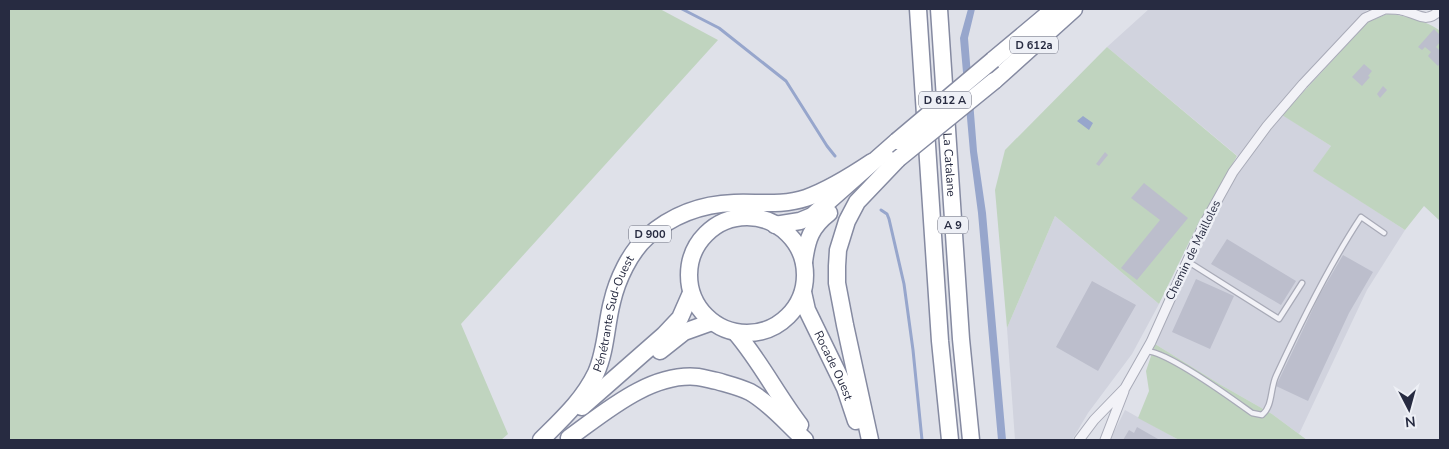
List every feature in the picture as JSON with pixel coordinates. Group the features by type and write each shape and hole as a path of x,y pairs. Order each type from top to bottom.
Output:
{"highway":[{"name":"La Catalane","path":"918,9 940,331 950,440"},
{"name":"La Catalane","path":"939,9 961,330 971,440"},
{"name":"D 612a","path":"993,60 1054,9"},
{"name":"D 612a","path":"994,81 1074,9"},
{"name":"Pénétrante Sud-Ouest","path":"776,224 800,221 812,216 872,162 993,60"},
{"name":"D 612 A","path":"898,159 994,81"},
{"path":"804,262 807,242 814,228 824,217 898,159"},
{"path":"870,440 837,282 838,250 847,221 854,209 862,197 898,159"},
{"name":"Pénétrante Sud-Ouest","path":"543,440 581,399 597,371 619,279 635,250 646,238 663,224 682,214 706,206 734,203 783,203 805,199 839,183 872,162"},
{"name":"Rocade Ouest","path":"736,333 757,333 777,325 793,311 803,292 805,282 804,262 794,240 776,224 758,218 739,218 726,221 715,226 705,235 697,244 689,268 691,293 703,314 712,322 736,333 749,348 785,405 811,440"},
{"name":"Rocade Ouest","path":"803,292 808,310 845,388 862,440"},
{"name":"Pénétrante Sud-Ouest","path":"543,440 664,335 680,318 691,293"},
{"path":"568,439 654,356 684,332 712,322"},
{"path":"568,439 616,404 640,390 670,379 697,377 724,383 749,392 770,408 804,440"}],"street":[{"name":"Chemin de Mailloles","path":"1079,440 1094,420 1124,388 1146,351 1203,226 1233,172 1267,126 1303,84 1365,18 1387,9 1402,10 1421,18 1433,17 1440,10"},
{"path":"1106,440 1124,388"}],"lane":[{"path":"1146,351 1155,351 1252,413 1262,415 1266,411 1274,381 1300,324 1361,217 1384,233"},
{"path":"1187,261 1279,318 1302,283"}],"shaded area":[{"path":"1149,9 1367,10 1275,110 1331,146 1314,171 1405,230 1367,290 1299,434 1272,414 1155,344 1207,228 1246,163 1107,47"},
{"path":"1055,216 1159,304 1132,354 1088,413 1072,440 1015,440 1007,328"},
{"path":"1125,410 1179,440 1110,440"}],"green space":[{"path":"9,9 660,9 718,40 461,324 508,434 501,440 9,440"},
{"path":"1387,14 1415,19 1440,31 1440,221 1424,206 1405,230 1313,171 1331,146 1282,115 1368,22"},
{"path":"1107,47 1237,156 1196,228 1159,304 1055,216 1007,328 995,190 1005,150"},
{"path":"1155,344 1272,414 1307,440 1179,440 1138,418 1149,391 1146,371"}],"water":[{"path":"968,9 975,9 968,38 977,151 986,213 1006,440 998,440 978,213 970,152 960,38"},
{"path":"1083,116 1093,123 1089,130 1077,121"}],"building":[{"path":"1434,29 1440,35 1440,42 1436,47 1440,51 1440,63 1438,66 1428,56 1431,52 1425,47 1422,50 1418,47"},
{"path":"1364,64 1372,71 1368,76 1370,77 1362,86 1352,77"},
{"path":"1383,86 1387,90 1380,98 1377,94"},
{"path":"1105,152 1108,155 1099,166 1096,164"},
{"path":"1144,183 1188,218 1137,280 1121,268 1160,220 1131,198"},
{"path":"1227,239 1296,281 1281,305 1211,264"},
{"path":"1343,255 1373,272 1349,313 1308,401 1276,386 1319,296"},
{"path":"1196,279 1234,296 1210,349 1172,332"},
{"path":"1092,281 1136,305 1098,371 1056,347"},
{"path":"1137,427 1158,439 1123,440 1129,430 1134,433"}],"waterway":[{"path":"682,9 719,28 786,81 835,156"},
{"path":"881,210 887,214 889,219 904,284 922,440"}]}
